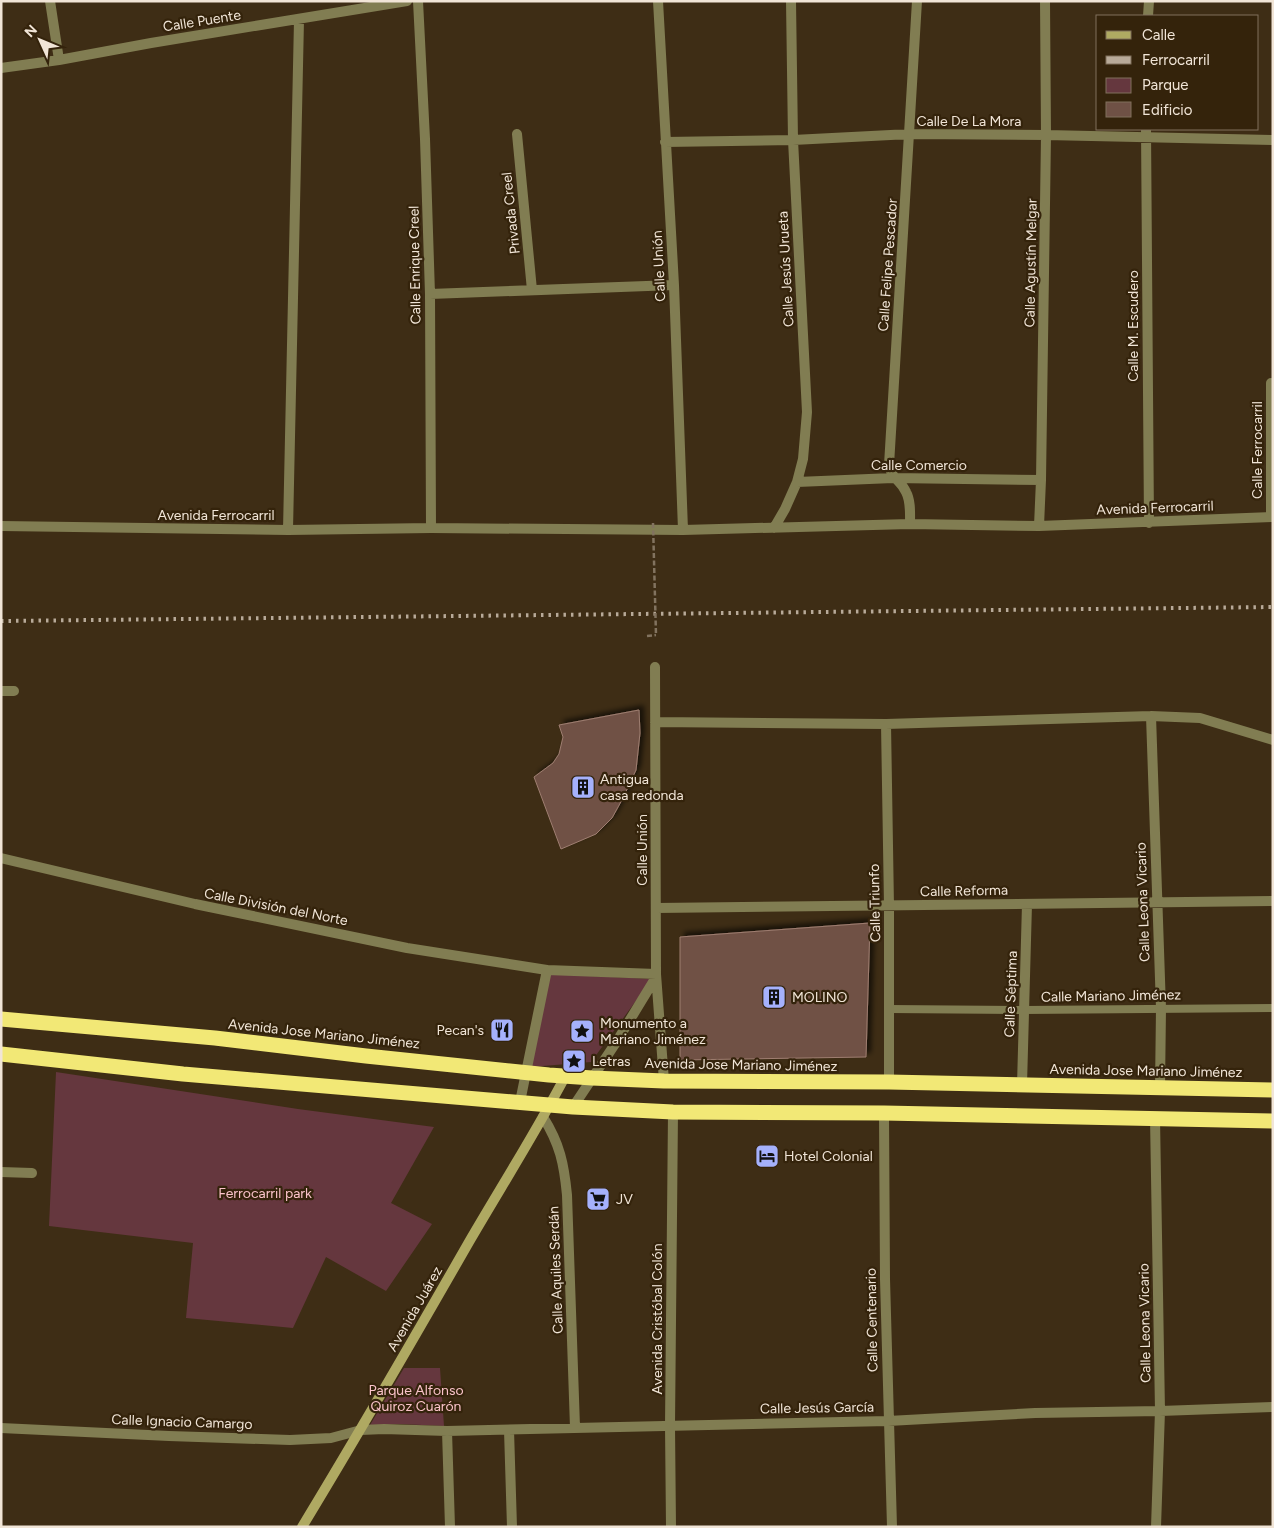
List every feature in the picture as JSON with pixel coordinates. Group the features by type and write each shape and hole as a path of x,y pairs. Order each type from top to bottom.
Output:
{"highway":[{"name":"Avenida Jose Mariano Jiménez","path":"1,1019 216,1038 592,1078 664,1081 889,1082 1273,1090"},
{"path":"1,1054 183,1074 520,1102 547,1111 573,1107 673,1112 884,1113 1273,1121"}],"main road":[{"path":"547,1111 566,1075"},
{"name":"Avenida Juárez","path":"302,1527 361,1430 547,1111"}],"street":[{"path":"50,1 59,60"},
{"name":"Calle Puente","path":"1,68 59,60 407,1"},
{"name":"Calle Enrique Creel","path":"418,1 430,294 431,528"},
{"name":"Calle Unión","path":"658,1 674,285 683,530"},
{"name":"Calle Jesús Urueta","path":"774,528 797,482 804,458 807,412 794,140 791,1"},
{"name":"Calle Felipe Pescador","path":"893,478 890,465 917,1"},
{"name":"Calle Agustín Melgar","path":"1039,526 1046,135 1045,1"},
{"path":"1148,15 1149,1"},
{"path":"288,530 299,20"},
{"name":"Calle De La Mora","path":"665,142 794,140 910,134 1046,135 1146,133 1273,140"},
{"name":"Calle M. Escudero","path":"1146,133 1149,523"},
{"name":"Privada Creel","path":"517,134 532,290"},
{"path":"430,294 674,285"},
{"name":"Calle Ferrocarril","path":"1271,383 1272,517"},
{"path":"893,478 908,495 910,524"},
{"name":"Calle Comercio","path":"797,482 893,478 1041,480"},
{"name":"Avenida Ferrocarril","path":"1,526 288,530 431,528 683,530 910,524 1039,526 1272,517"},
{"name":"Calle Unión","path":"655,667 656,975 664,1081"},
{"path":"1,691 14,691"},
{"path":"655,722 886,724 1151,716 1200,718 1273,740"},
{"name":"Calle Leona Vicario","path":"1151,716 1161,1008 1160,1088"},
{"name":"Calle Triunfo","path":"886,724 889,1082"},
{"name":"Calle División del Norte","path":"1,858 195,904 407,948 547,970"},
{"name":"Calle Reforma","path":"656,908 1273,901"},
{"name":"Calle Séptima","path":"1022,1085 1027,904"},
{"path":"520,1102 547,970 656,975 627,1026 573,1107"},
{"name":"Calle Aquiles Serdán","path":"547,1111 564,1168 567,1195 575,1427"},
{"name":"Avenida Cristóbal Colón","path":"671,1527 673,1112"},
{"name":"Calle Centenario","path":"884,1113 888,1421 892,1527"},
{"name":"Calle Leona Vicario","path":"1155,1118 1160,1411 1156,1527"},
{"path":"1,1172 32,1173"},
{"name":"Calle Jesús García","path":"361,1430 509,1430 888,1421 1035,1413 1273,1407"},
{"name":"Calle Ignacio Camargo","path":"1,1428 290,1440 331,1438 361,1430"},
{"path":"509,1430 512,1527"},
{"path":"447,1431 450,1527"}],"lane":[{"name":"Calle Mariano Jiménez","path":"889,1009 1273,1008"}],"path":[{"path":"647,636 656,636 653,523"}],"green space":[{"path":"550,974 652,979 591,1062 531,1067"},
{"name":"Ferrocarril park","path":"56,1072 298,1109 434,1127 391,1203 432,1224 386,1291 326,1257 293,1328 186,1318 193,1243 49,1226"},
{"name":"Parque Alfonso Quiroz Cuarón","path":"404,1368 440,1368 444,1426 370,1425"}],"building":[{"name":"Antigua casa redonda","path":"639,710 640,733 636,770 612,818 596,834 561,849 534,777 553,763 559,754 563,737 559,725"},
{"name":"MOLINO","path":"870,923 866,1057 680,1060 680,937"}],"railway":[{"path":"1,621 1273,607"}],"place":[{"name":"Antigua casa redonda","path":"583,787"},
{"name":"MOLINO","path":"774,997"},
{"name":"Pecan's","path":"502,1030"},
{"name":"Monumento a Mariano Jiménez","path":"582,1031"},
{"name":"Letras","path":"574,1061"},
{"name":"Hotel Colonial","path":"767,1156"},
{"name":"JV","path":"598,1199"}]}
